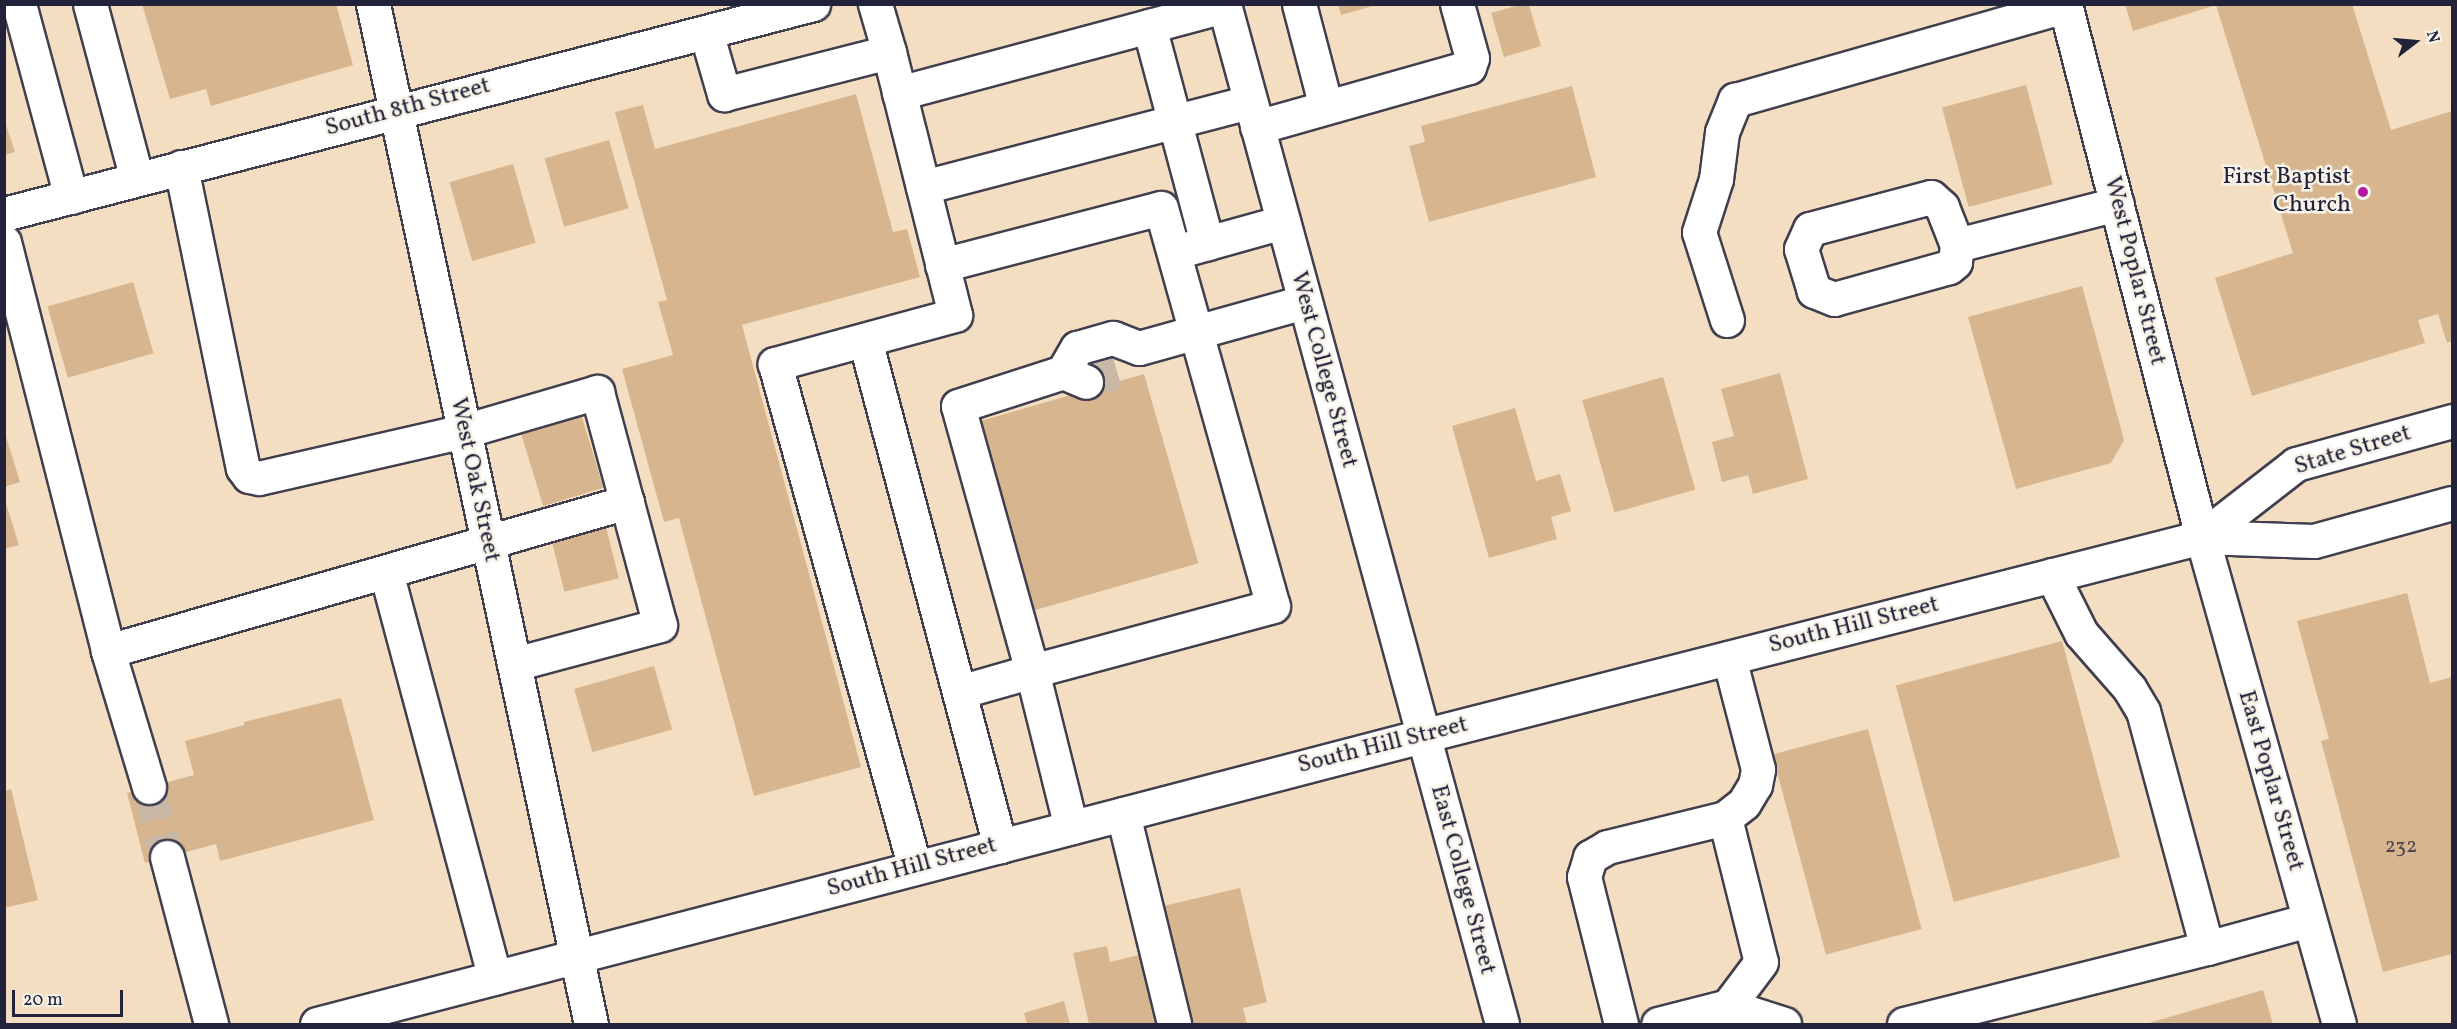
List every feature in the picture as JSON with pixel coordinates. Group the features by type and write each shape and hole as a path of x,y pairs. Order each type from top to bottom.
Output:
{"street":[{"path":"19,4 20,61 70,197"},
{"path":"90,4 137,179"},
{"name":"West Oak Street","path":"373,4 591,1024"},
{"name":"South 8th Street","path":"4,214 813,4"},
{"path":"875,4 955,315 775,364 915,868"},
{"path":"1299,4 1326,107"},
{"path":"923,187 1174,122 1326,107 1469,67 1472,58 1457,4"},
{"path":"899,93 1224,5"},
{"name":"West College Street","path":"1224,5 1422,736"},
{"path":"1727,320 1699,232 1716,179 1722,132 1735,100 2066,5"},
{"name":"West Poplar Street","path":"2066,5 2202,537"},
{"path":"1149,26 1207,243"},
{"path":"706,32 724,94 889,52"},
{"path":"182,168 243,468 249,476 259,478 464,431 597,392 660,625 514,664"},
{"path":"1957,245 2117,204"},
{"path":"942,265 1161,208 1274,606 959,692"},
{"path":"1174,252 1283,222"},
{"path":"4,242 108,651 149,787"},
{"path":"1071,827 1032,671 958,406 1074,377 1077,348 1113,338 1131,359 1197,333 1304,302"},
{"path":"865,340 1000,846"},
{"name":"State Street","path":"2202,537 2296,464 2452,421"},
{"path":"108,651 488,544 627,502"},
{"name":"South Hill Street","path":"318,1024 1422,736 2202,537 2314,541 2452,503"},
{"name":"East Poplar Street","path":"2202,537 2339,1024"},
{"path":"386,572 495,978"},
{"path":"2052,575 2081,633 2130,689 2143,711 2208,948"},
{"path":"1621,1024 1584,877 1590,858 1607,847 1725,818 1744,803 1755,785 1758,770 1729,658"},
{"name":"East College Street","path":"1422,736 1502,1024"},
{"path":"1123,814 1174,1024"},
{"path":"1725,818 1761,962 1728,1006"},
{"path":"167,857 210,1024"},
{"path":"1904,1024 2208,948 2309,920"},
{"path":"1658,1024 1728,1006 1784,1024"}],"building":[{"path":"142,4 336,4 353,65 211,106 206,89 170,99"},
{"path":"1338,4 1376,4 1376,5 1341,15"},
{"name":"First Baptist Church","path":"2125,4 2352,4 2391,130 2452,111 2452,341 2447,343 2438,314 2418,320 2425,343 2252,396 2215,278 2293,253 2216,5 2133,31"},
{"path":"1519,5 1529,5 1541,46 1504,57 1491,13"},
{"path":"2026,85 2053,184 1969,207 1942,108"},
{"path":"1572,86 1596,177 1429,222 1409,146 1425,142 1421,126"},
{"path":"856,94 893,232 907,229 920,277 742,325 861,767 754,796 679,518 664,522 622,369 673,355 658,302 667,300 615,112 643,105 655,149"},
{"path":"4,119 15,152 4,155"},
{"path":"609,140 629,208 564,227 545,158"},
{"path":"513,164 536,243 472,261 450,182"},
{"path":"133,282 153,353 68,378 47,307"},
{"path":"2082,286 2124,440 2111,463 2016,489 1968,317"},
{"path":"1780,373 1808,479 1753,494 1748,475 1722,482 1712,442 1734,436 1721,389"},
{"path":"1144,374 1198,563 1032,611 978,422"},
{"path":"1663,377 1695,489 1615,513 1582,400"},
{"path":"1515,408 1536,481 1560,474 1571,511 1551,517 1557,539 1489,558 1452,426"},
{"path":"581,414 604,488 543,506 521,432"},
{"path":"4,430 20,482 4,487"},
{"path":"4,497 19,545 4,549"},
{"path":"605,523 619,578 564,592 551,537"},
{"path":"2407,593 2430,683 2452,677 2452,954 2383,972 2321,741 2329,739 2297,621"},
{"path":"2062,641 2120,857 1954,902 1896,686"},
{"path":"654,666 672,729 592,752 574,689"},
{"path":"341,698 374,820 220,861 216,844 145,863 127,793 194,775 185,741 244,725 244,722"},
{"path":"1868,729 1922,929 1826,955 1772,755"},
{"path":"11,789 38,900 4,908 4,791"},
{"path":"1240,888 1267,1002 1243,1008 1247,1024 1183,1024 1155,908"},
{"path":"1107,946 1110,962 1151,952 1167,1024 1089,1024 1073,953"},
{"path":"2263,990 2273,1024 2145,1024"},
{"path":"1064,1001 1070,1024 1027,1024 1024,1013"}],"tunnel":[{"path":"1086,382 1124,370"},
{"path":"149,787 167,857"}],"place":[{"name":"First Baptist Church","path":"2363,192"}]}
